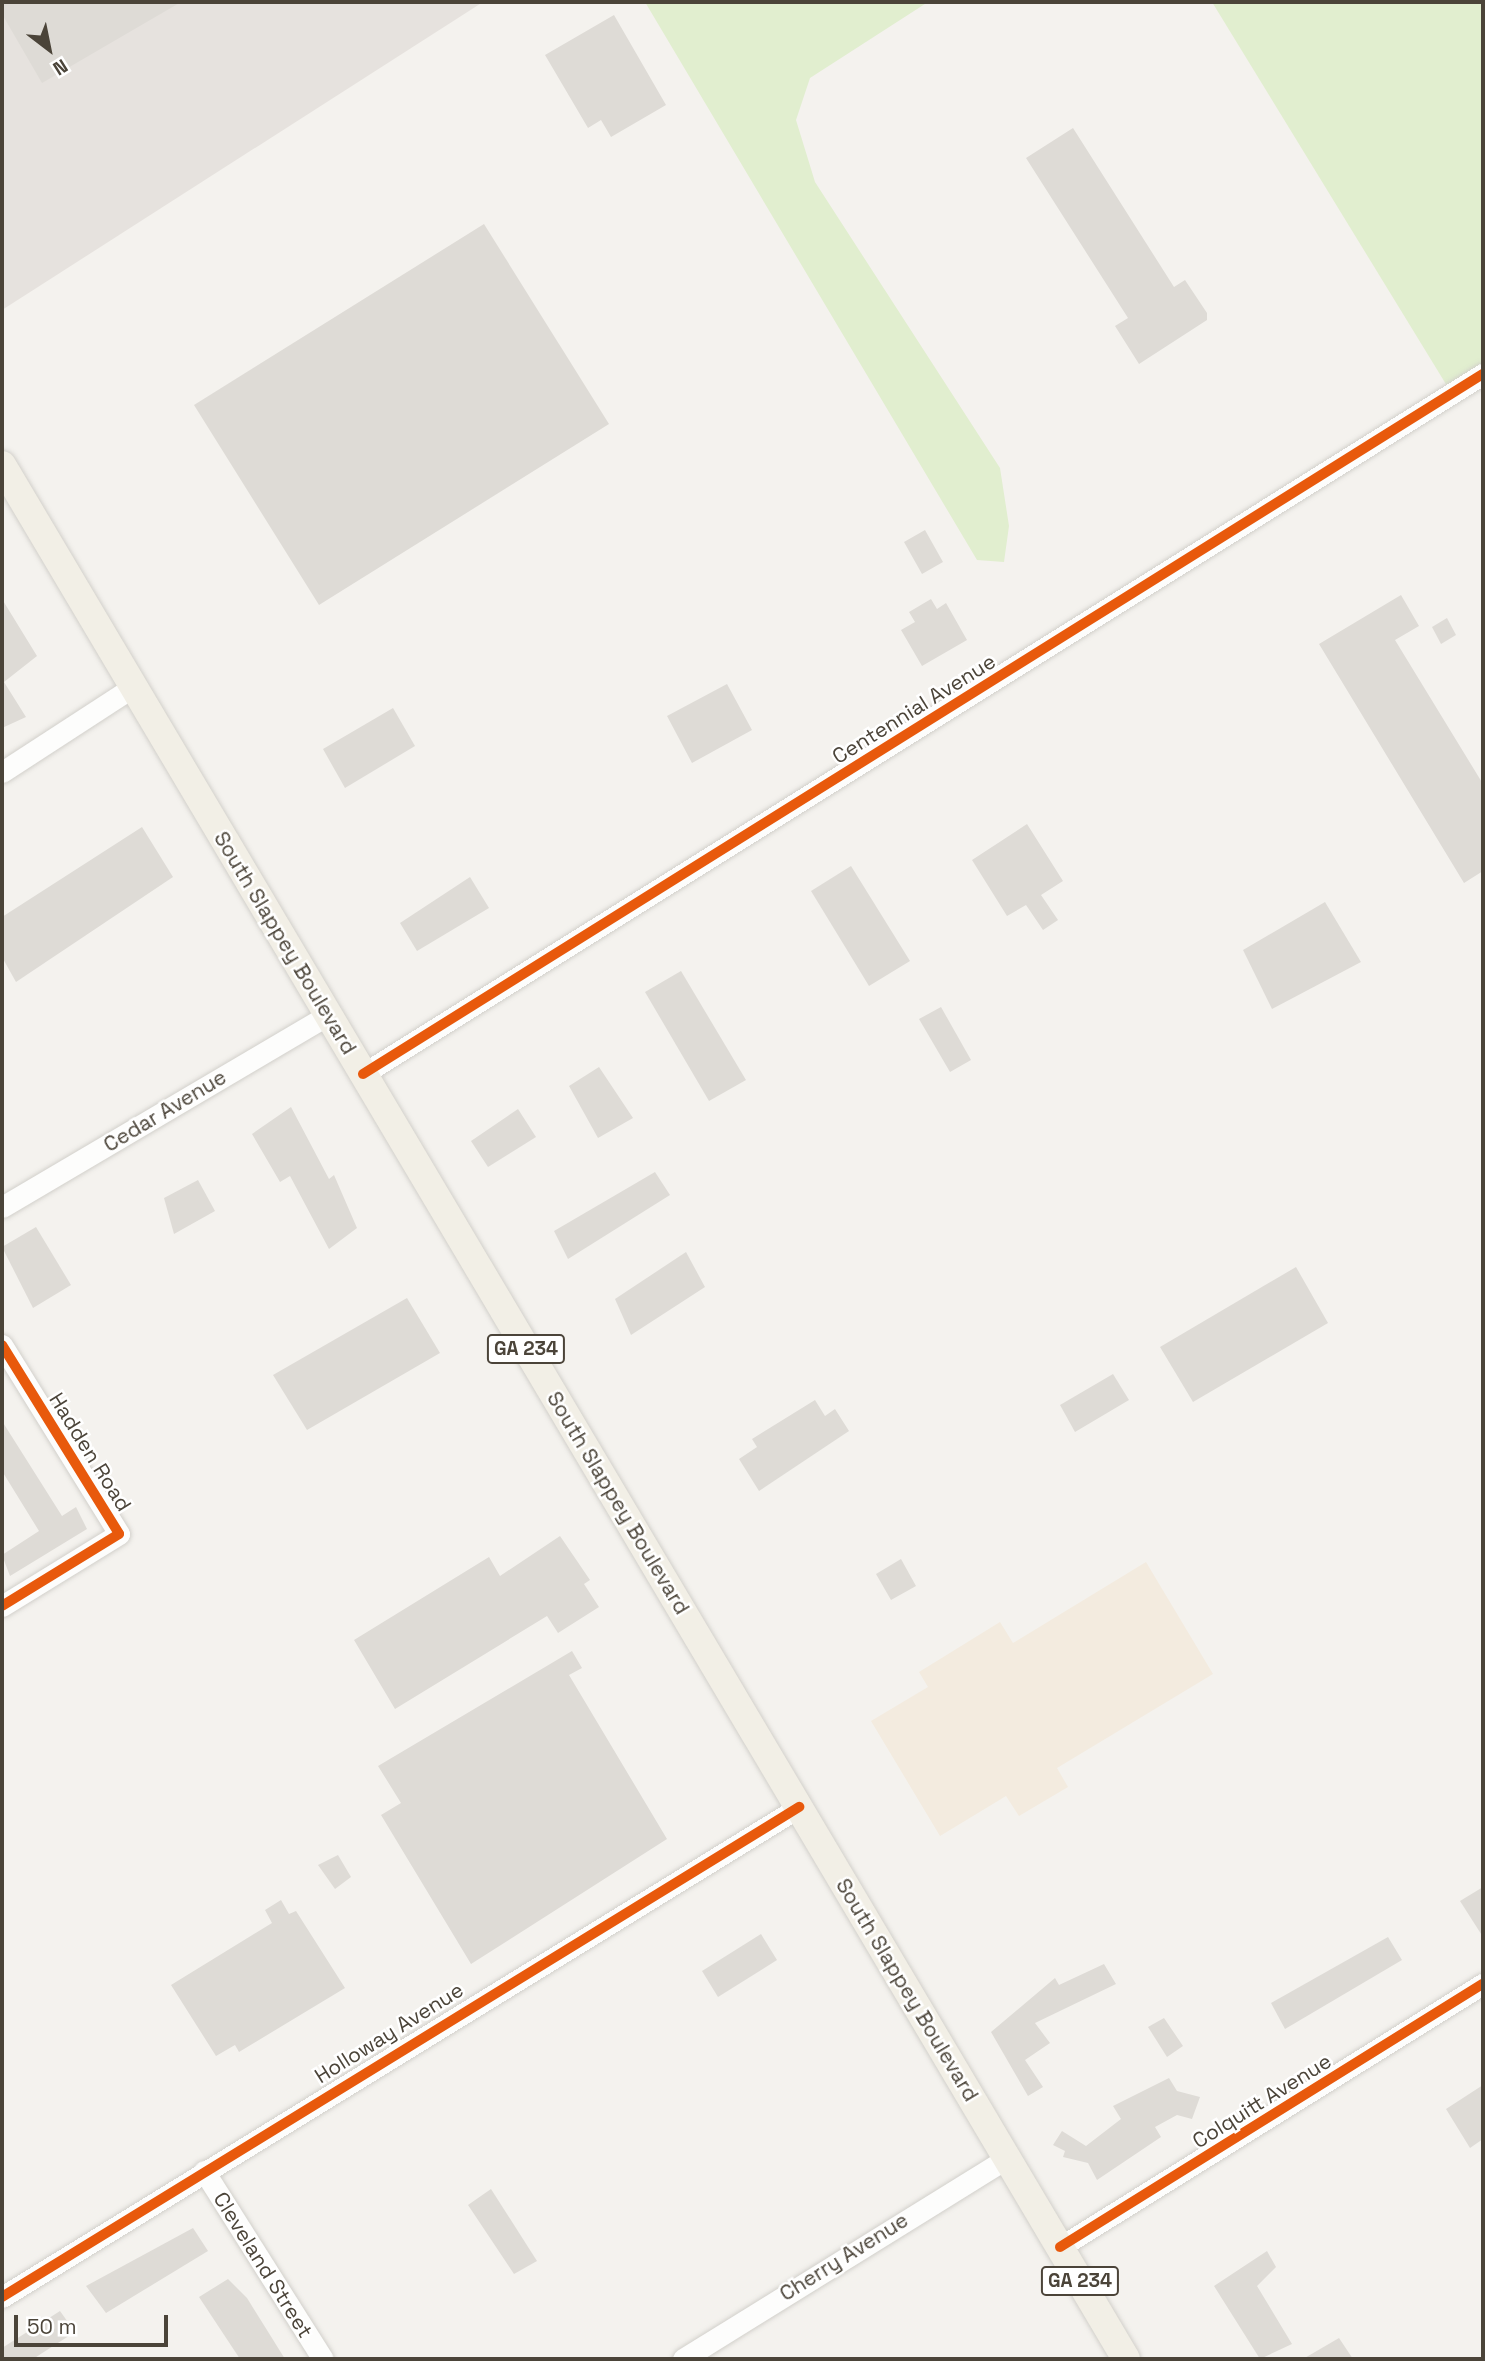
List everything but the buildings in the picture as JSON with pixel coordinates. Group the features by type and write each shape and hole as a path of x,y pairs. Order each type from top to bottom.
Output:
{"main road":[{"name":"South Slappey Boulevard","path":"2,465 1126,2359"}],"street":[{"name":"Centennial Avenue","path":"363,1074 1483,374"},
{"path":"2,772 133,687"},
{"name":"Cedar Avenue","path":"2,1207 328,1015"},
{"name":"Hadden Road","path":"2,1345 118,1534 2,1606"},
{"name":"Holloway Avenue","path":"2,2297 799,1807"},
{"name":"Colquitt Avenue","path":"1060,2246 1483,1984"},
{"name":"Cherry Avenue","path":"683,2359 1007,2158"},
{"name":"Cleveland Street","path":"204,2171 323,2359"}],"shaded area":[{"path":"2,2 483,2 2,310"},
{"path":"1146,1562 1213,1674 1057,1768 1068,1787 1019,1816 1006,1796 940,1836 871,1721 928,1687 919,1672 1000,1622 1013,1643"}],"green space":[{"path":"645,2 928,2 810,78 796,120 815,182 1000,468 1009,526 1004,562 977,560"},
{"path":"1212,2 1483,2 1483,374 1452,394"}],"cycle path":[{"path":"363,1074 1483,374"},
{"path":"2,1345 119,1534 2,1606"},
{"path":"2,2297 799,1807"},
{"path":"1060,2247 1483,1984"}]}
